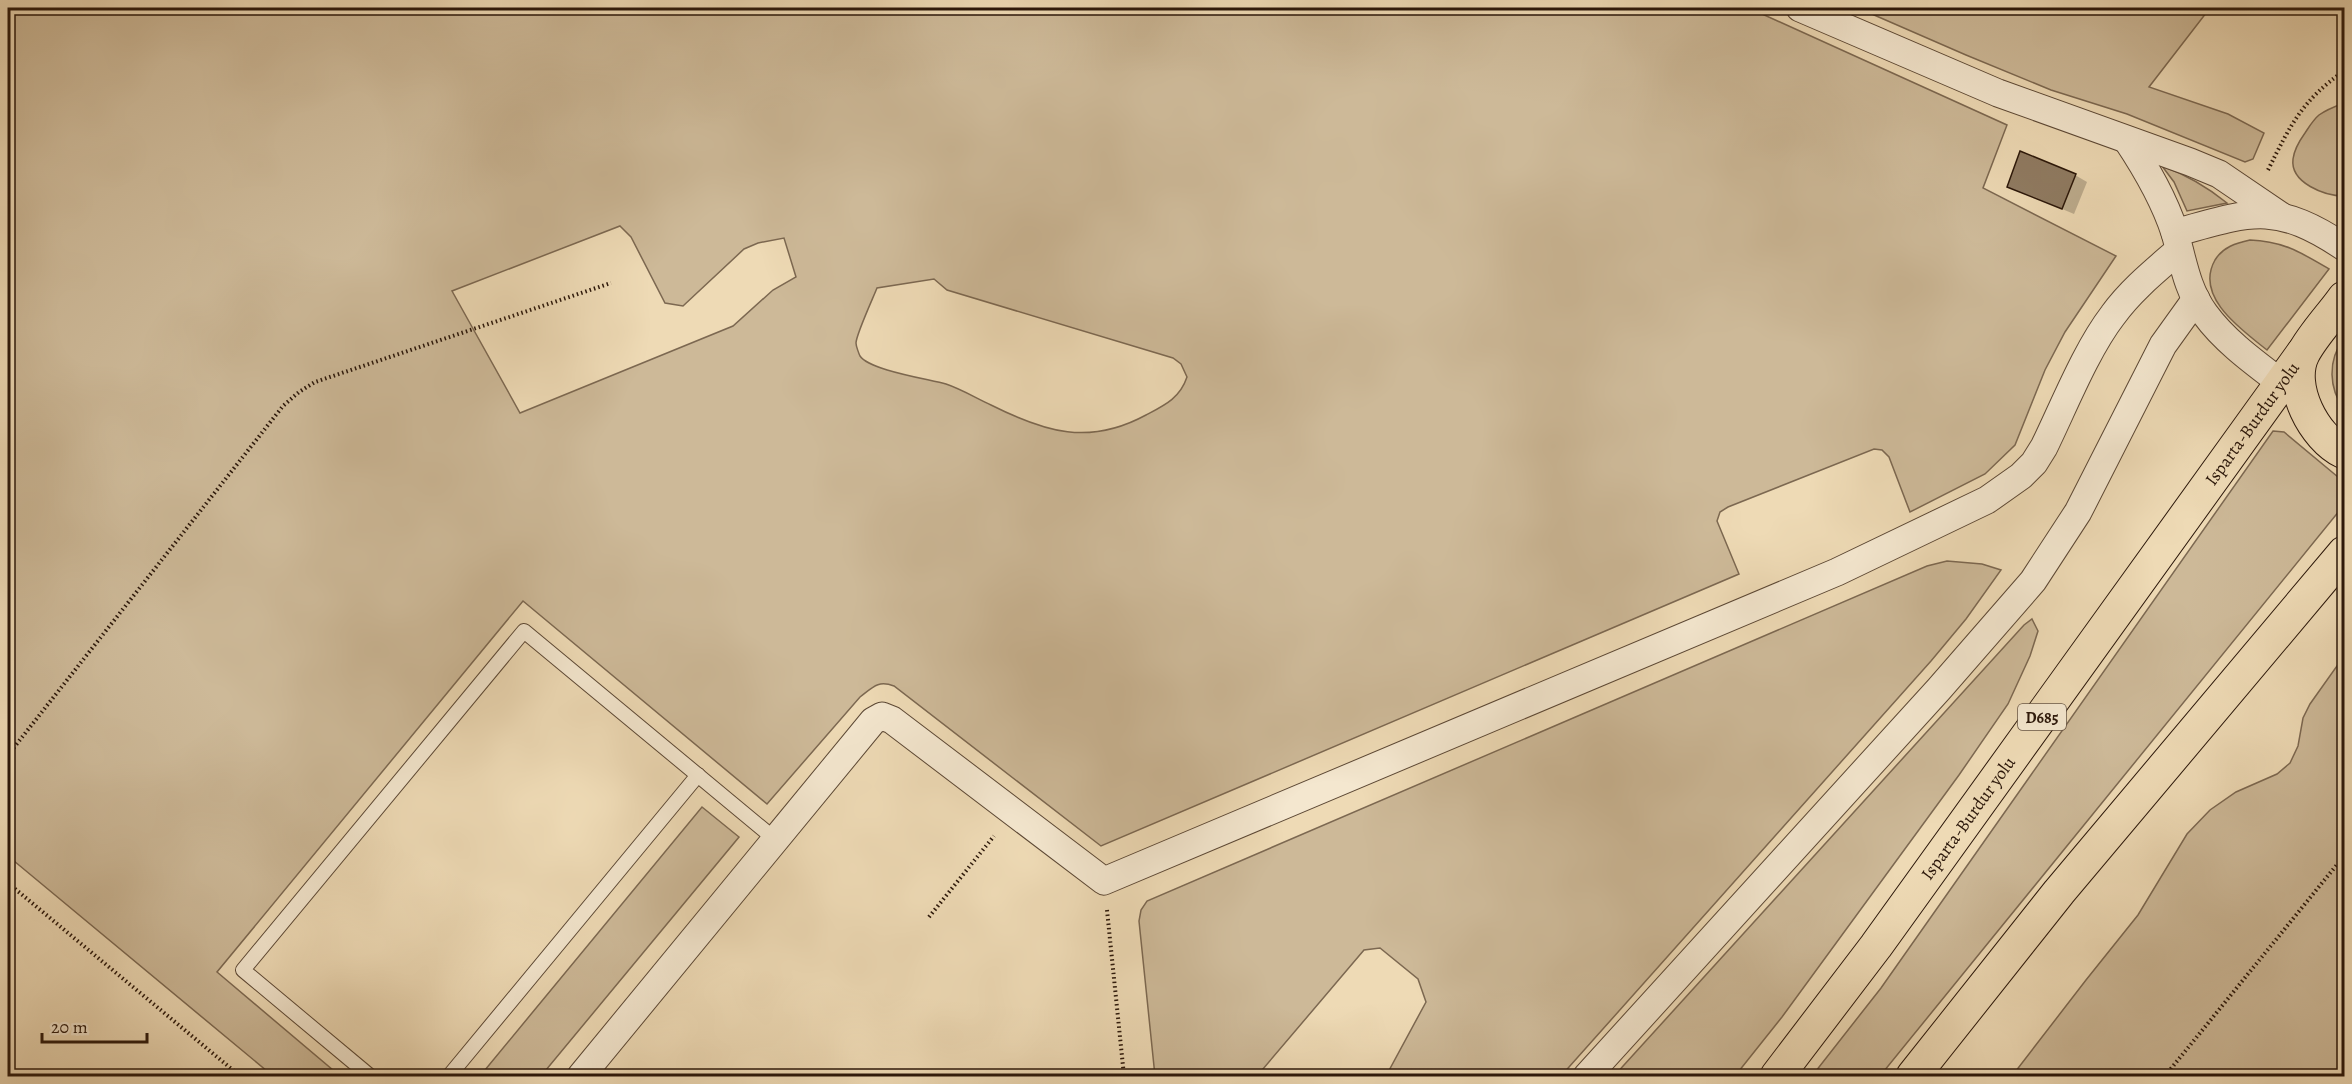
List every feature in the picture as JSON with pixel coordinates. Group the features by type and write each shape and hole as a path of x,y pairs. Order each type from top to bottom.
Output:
{"highway":[{"path":"2344,298 2303,354 2292,391 2315,427 2344,452"},
{"name":"Isparta-Burdur yolu","path":"1777,1077 2292,391"},
{"path":"1912,1077 2059,892 2344,553"}],"street":[{"path":"1800,8 1998,93 2219,174 2282,216"},
{"path":"2127,140 2161,195 2192,291 2205,314 2225,336 2292,391"},
{"path":"581,1077 873,721 882,717 892,720 1104,881 1837,572 1987,500 2021,476 2034,463 2112,315 2177,242 2234,217 2257,214 2282,216 2305,224 2344,247"},
{"path":"1587,1077 1954,672 2033,581 2078,512 2163,345 2196,299"}],"lane":[{"path":"370,1077 243,969 524,631 776,840"},
{"path":"449,1077 698,775"}],"path":[{"path":"2254,197 2293,120 2311,98 2344,71"},
{"path":"8,755 283,406 299,392 315,382 611,282"},
{"path":"929,917 1013,812"},
{"path":"2164,1077 2344,856"},
{"path":"1104,881 1124,1077"},
{"path":"8,883 240,1077"}],"shaded area":[{"path":"8,8 1749,8 2007,125 1983,188 2116,256 2065,332 2045,370 2015,445 1985,474 1910,512 1889,457 1882,450 1874,449 1728,507 1720,512 1717,521 1739,574 1101,846 894,686 888,684 876,685 860,697 767,804 523,601 217,972 340,1076 273,1076 8,856","holes":["620,226 631,237 665,303 683,306 744,249 758,243 784,238 796,277 773,290 733,326 520,413 452,291","934,279 947,290 1173,358 1181,364 1187,377 1176,396 1171,400 1125,425 1086,433 1067,432 1030,422 946,384 875,366 860,356 856,343 877,288"]},
{"path":"1858,8 2210,8 2149,87 2228,114 2264,133 2253,159 2245,162 2127,114 2051,90"},
{"path":"2344,103 2344,196 2319,191 2303,181 2297,175 2293,159 2299,142 2315,119 2325,111"},
{"path":"2162,166 2212,191 2227,203 2187,211 2174,182"},
{"path":"2250,240 2282,245 2329,269 2267,350 2245,333 2224,311 2211,287 2210,274 2218,256 2230,246"},
{"path":"2344,339 2344,409 2335,393 2332,374 2335,356"},
{"path":"2273,431 2284,432 2344,482 2344,505 1880,1076 1812,1076 1881,988"},
{"path":"1947,561 1982,564 2001,570 1966,619 1931,661 1561,1076 1386,1076 1426,1002 1418,979 1380,948 1364,950 1257,1076 1155,1076 1139,921 1141,910 1147,901 1927,566"},
{"path":"2032,619 2038,631 2030,656 2008,704 1959,775 1782,1017 1735,1076 1614,1076 2024,625"},
{"path":"2344,656 2344,1076 2012,1076 2138,915 2187,834 2210,810 2236,792 2277,774 2290,763 2298,746 2303,718 2310,704"},
{"path":"702,807 739,837 541,1076 480,1076"}],"building":[{"path":"2020,151 2076,174 2062,209 2007,187"}]}
